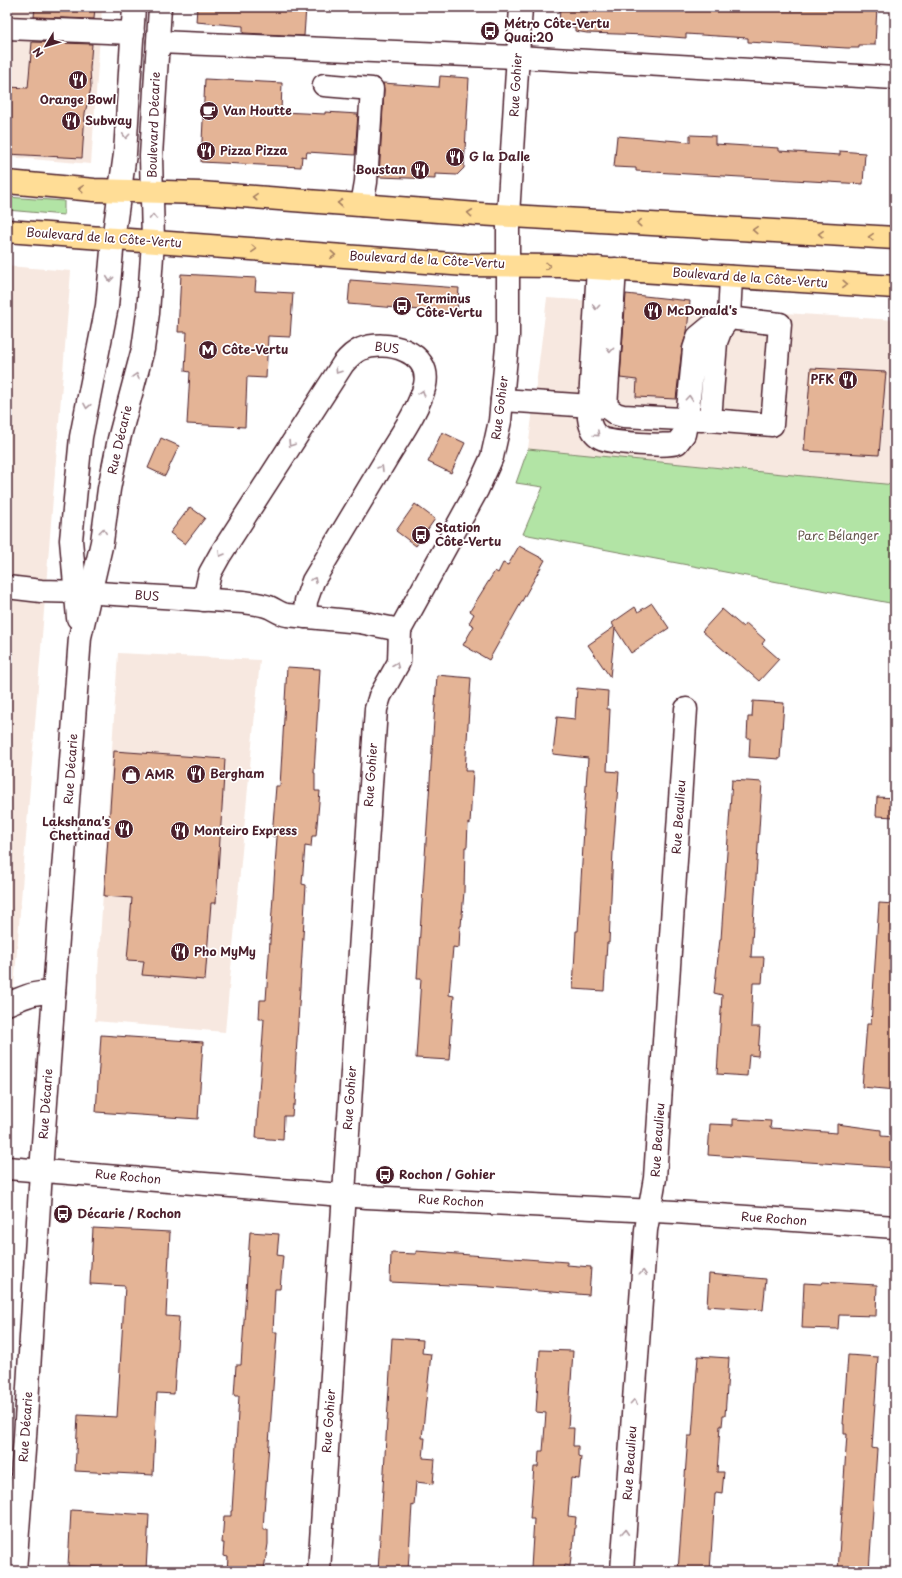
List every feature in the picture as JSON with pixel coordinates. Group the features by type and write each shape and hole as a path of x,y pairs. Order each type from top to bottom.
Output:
{"main road":[{"path":"7,182 89,190 202,193 478,214 895,238"},
{"name":"Boulevard de la Côte-Vertu","path":"7,231 466,265 509,265 607,269 895,287"}],"street":[{"path":"113,240 125,154 134,7"},
{"name":"Boulevard Décarie","path":"153,242 151,156 160,7"},
{"name":"Rue Gohier","path":"319,1571 375,722 380,696 399,662 400,630 444,552 485,472 495,448 500,421 508,336 508,215 521,7"},
{"path":"7,28 133,33"},
{"path":"158,42 517,56 895,78"},
{"path":"324,85 372,89 366,182 362,205"},
{"name":"Rue Décarie","path":"15,1571 25,1437 41,1171 80,637 82,592 72,540 78,466 87,406 107,306 113,240"},
{"name":"Rue Décarie","path":"82,592 102,542 109,489 119,439 143,349 148,313 153,242"},
{"path":"607,269 598,406 589,418 596,435 607,440 673,445 678,443 684,434 687,419 695,343 704,332 729,318 780,324 772,425 687,419"},
{"path":"710,420 716,342 721,329 729,318 731,277"},
{"name":"BUS","path":"204,600 210,573 220,555 343,364 352,354 369,346 377,345 406,350 412,353 423,366 425,383 420,399 405,428 313,581 306,601 304,617"},
{"path":"502,400 598,406"},
{"name":"BUS","path":"7,587 41,591 82,592 256,604 270,608 281,614 360,622 400,630"},
{"name":"Rue Beaulieu","path":"622,1571 646,1230 656,1170 686,709"},
{"path":"7,1004 29,994 54,993"},
{"name":"Rue Rochon","path":"7,1168 344,1195 649,1211 895,1227"}],"shaded area":[{"path":"7,7 102,7 91,164 7,157"},
{"path":"7,266 71,271 7,1076"},
{"path":"547,298 895,320 895,485 528,449"},
{"path":"118,653 260,660 225,1032 95,1021"}],"green space":[{"path":"7,197 64,201 64,215 7,210"},
{"name":"Parc Bélanger","path":"528,449 895,485 895,604 523,534 543,487 516,483"}],"building":[{"path":"35,7 95,7 94,19 34,17"},
{"path":"197,7 306,7 304,36 243,33 243,26 196,22"},
{"path":"560,7 877,7 875,45 859,45 859,48 847,48 748,42 748,38 686,34 686,38 587,33 575,31 575,27 559,26"},
{"path":"32,42 92,44 90,68 91,88 85,113 82,158 7,154 7,87 28,88"},
{"path":"440,76 469,78 464,168 457,175 435,174 435,179 379,177 384,90 383,83 439,87"},
{"path":"205,79 282,83 281,112 358,114 355,155 307,152 306,157 302,156 301,167 201,162"},
{"path":"690,135 715,136 715,144 779,148 779,151 840,155 840,151 865,153 863,184 636,171 636,168 614,167 617,136 690,142"},
{"path":"181,274 256,278 255,291 293,293 290,337 268,336 266,378 247,377 245,427 187,424 190,372 185,371 187,332 178,332"},
{"path":"350,280 459,288 457,313 348,304"},
{"path":"626,294 690,301 687,332 682,348 676,399 636,397 637,380 620,378"},
{"path":"811,368 886,372 879,455 804,451"},
{"path":"442,432 465,443 451,473 428,462"},
{"path":"161,438 179,446 165,476 148,468"},
{"path":"415,504 435,519 416,546 396,531"},
{"path":"190,507 205,518 185,544 170,533"},
{"path":"519,546 545,560 489,660 463,645 474,626 469,623 474,614 470,611 495,571 498,573 503,563 508,565"},
{"path":"652,603 669,628 631,653 615,628 610,677 588,645 614,627 612,623 635,607 638,612"},
{"path":"722,609 743,627 746,623 765,640 762,644 779,659 759,681 702,631"},
{"path":"287,667 320,669 314,773 315,791 320,791 316,836 312,836 311,847 305,846 302,884 306,885 295,1074 297,1075 295,1105 293,1105 292,1116 284,1116 283,1140 256,1138 264,1019 259,1019 260,1000 266,1000 277,837 272,836 276,786 280,786"},
{"path":"437,675 471,678 465,771 473,771 470,824 468,823 467,847 465,847 464,892 459,948 453,947 449,995 454,996 449,1060 416,1058 421,978 417,978"},
{"path":"577,688 608,691 607,709 610,709 607,771 619,772 613,851 609,943 607,943 604,991 573,989 576,931 578,931 588,758 553,754 557,717 575,719"},
{"path":"753,701 784,703 780,759 749,757 750,738 747,738 748,717 752,717"},
{"path":"114,751 225,759 216,903 211,903 205,980 142,975 144,961 127,960 132,898 104,896"},
{"path":"732,780 762,782 751,957 764,957 762,983 753,983 751,1027 760,1027 758,1056 749,1055 747,1076 717,1074 722,995 714,993 721,939"},
{"path":"877,797 895,798 895,817 876,816"},
{"path":"879,903 895,904 895,1090 862,1087 867,1024 871,1024"},
{"path":"101,1035 203,1042 198,1119 96,1112"},
{"path":"733,1119 771,1121 770,1128 837,1133 837,1124 881,1130 881,1136 895,1137 895,1168 708,1155 710,1124 733,1125"},
{"path":"93,1228 170,1232 166,1316 179,1317 174,1394 157,1393 153,1475 75,1471 78,1415 117,1417 125,1286 90,1284"},
{"path":"250,1232 279,1234 277,1255 283,1256 280,1289 275,1289 273,1332 277,1332 263,1530 268,1530 268,1544 264,1569 261,1568 261,1571 227,1571 228,1557 223,1556 224,1543 222,1543 224,1516 231,1516 232,1511 239,1396 234,1396 236,1365 241,1365"},
{"path":"416,1251 567,1262 567,1265 591,1267 589,1295 490,1287 390,1282 391,1253 416,1254"},
{"path":"709,1274 766,1279 763,1310 707,1306"},
{"path":"822,1282 877,1285 876,1316 839,1315 838,1329 802,1328 804,1283 821,1284"},
{"path":"392,1338 423,1340 422,1353 431,1354 422,1438 425,1438 423,1458 435,1459 433,1484 416,1482 414,1506 412,1505 408,1571 378,1571"},
{"path":"540,1350 573,1351 568,1428 574,1428 573,1446 578,1446 578,1456 581,1457 579,1479 571,1478 568,1516 576,1517 570,1566 565,1565 564,1571 535,1571 535,1568 531,1568 534,1519 530,1519 534,1467 538,1467 539,1451 543,1451 546,1413 536,1412"},
{"path":"848,1355 878,1357 872,1448 877,1449 869,1571 838,1571 847,1434 844,1434 843,1424"},
{"path":"698,1356 729,1358 725,1416 723,1416 722,1426 720,1426 717,1472 724,1472 722,1493 716,1492 715,1494 710,1571 678,1571 688,1436 692,1436"},
{"path":"71,1510 149,1515 146,1570 68,1566"}],"place":[{"name":"Métro Côte-Vertu Quai:20","path":"490,31"},
{"name":"Orange Bowl","path":"78,80"},
{"name":"Van Houtte","path":"209,111"},
{"name":"Subway","path":"71,121"},
{"name":"Pizza Pizza","path":"206,151"},
{"name":"G la Dalle","path":"455,157"},
{"name":"Boustan","path":"420,170"},
{"name":"Terminus Côte-Vertu","path":"402,306"},
{"name":"McDonald's","path":"653,311"},
{"name":"Côte-Vertu","path":"208,350"},
{"name":"PFK","path":"848,380"},
{"name":"Station Côte-Vertu","path":"421,535"},
{"name":"Bergham","path":"196,774"},
{"name":"AMR","path":"131,775"},
{"name":"Lakshana's Chettinad","path":"124,829"},
{"name":"Monteiro Express","path":"180,831"},
{"name":"Pho MyMy","path":"180,952"},
{"name":"Rochon / Gohier","path":"385,1175"},
{"name":"Décarie / Rochon","path":"63,1214"}]}
